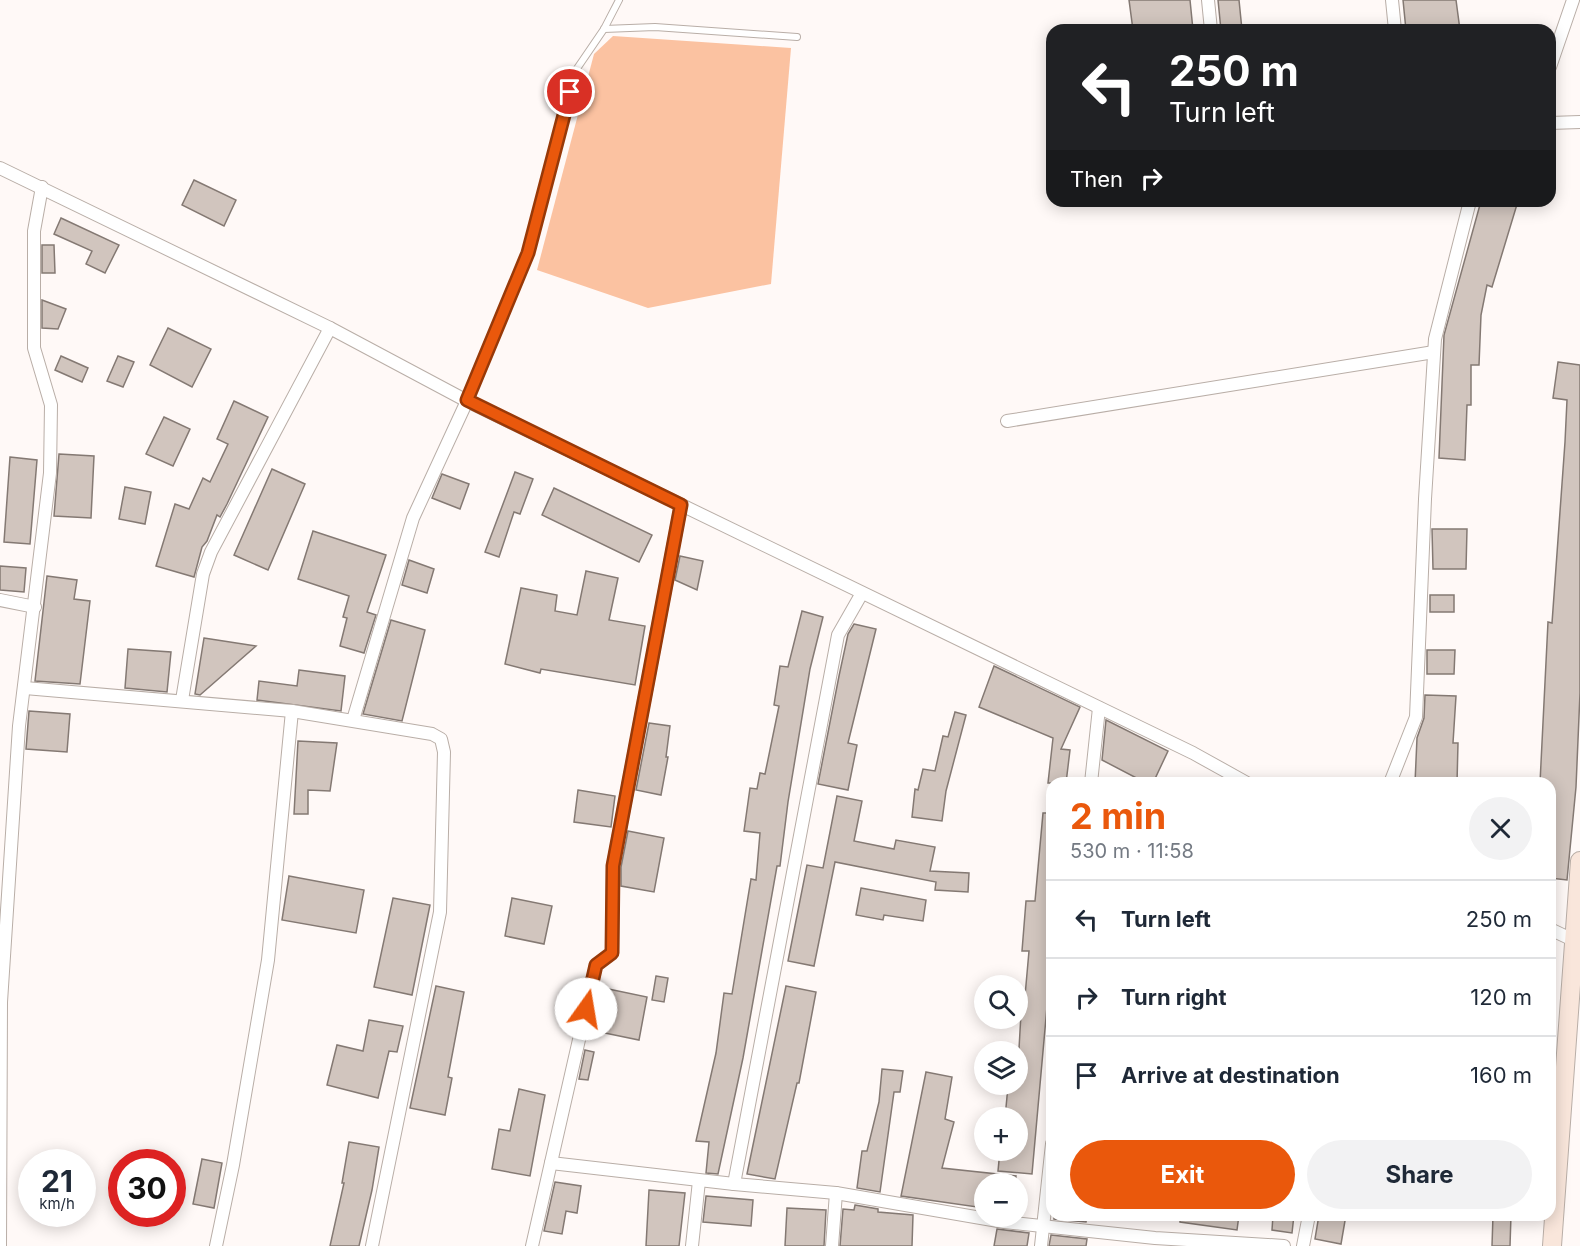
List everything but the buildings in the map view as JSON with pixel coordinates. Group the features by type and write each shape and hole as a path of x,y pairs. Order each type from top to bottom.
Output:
{"main road":[{"path":"1556,1200 1575,982 1580,861"},
{"path":"1552,1246 1554,1221"}],"street":[{"path":"1208,0 1210,24"},
{"path":"1392,0 1394,24"},
{"path":"1556,50 1573,0"},
{"path":"1556,123 1580,122"},
{"path":"0,168 330,328 467,400 1099,708 1235,777"},
{"path":"0,1246 1,1002 19,726 35,607 50,450 51,405 34,348 34,231 42,187"},
{"path":"1391,777 1416,717 1425,499 1435,339 1468,207"},
{"path":"182,700 203,574 211,552 330,328"},
{"path":"1007,421 1434,352"},
{"path":"353,720 413,518 467,400"},
{"path":"532,1246 596,965 612,953 613,866 681,505"},
{"path":"734,1184 838,635 862,593"},
{"path":"0,600 35,607"},
{"path":"25,688 292,711 432,734 441,739 444,752 440,912 372,1246"},
{"path":"1092,777 1099,708"},
{"path":"216,1246 233,1165 268,960 292,711"},
{"path":"1556,930 1576,932"},
{"path":"551,1163 836,1193 1004,1222 1155,1238 1284,1246"},
{"path":"692,1246 699,1180"},
{"path":"832,1246 836,1193"},
{"path":"1041,1246 1046,1199"},
{"path":"1303,1246 1308,1221"}],"lane":[{"path":"467,400 528,253 576,69 604,29 619,0"},
{"path":"604,29 655,27 797,37"}],"shaded area":[{"path":"613,36 791,48 771,284 648,308 537,270 594,54"}],"route":[{"path":"570,92 528,253 467,400 681,505 613,866 612,953 596,965 586,1009"}]}
